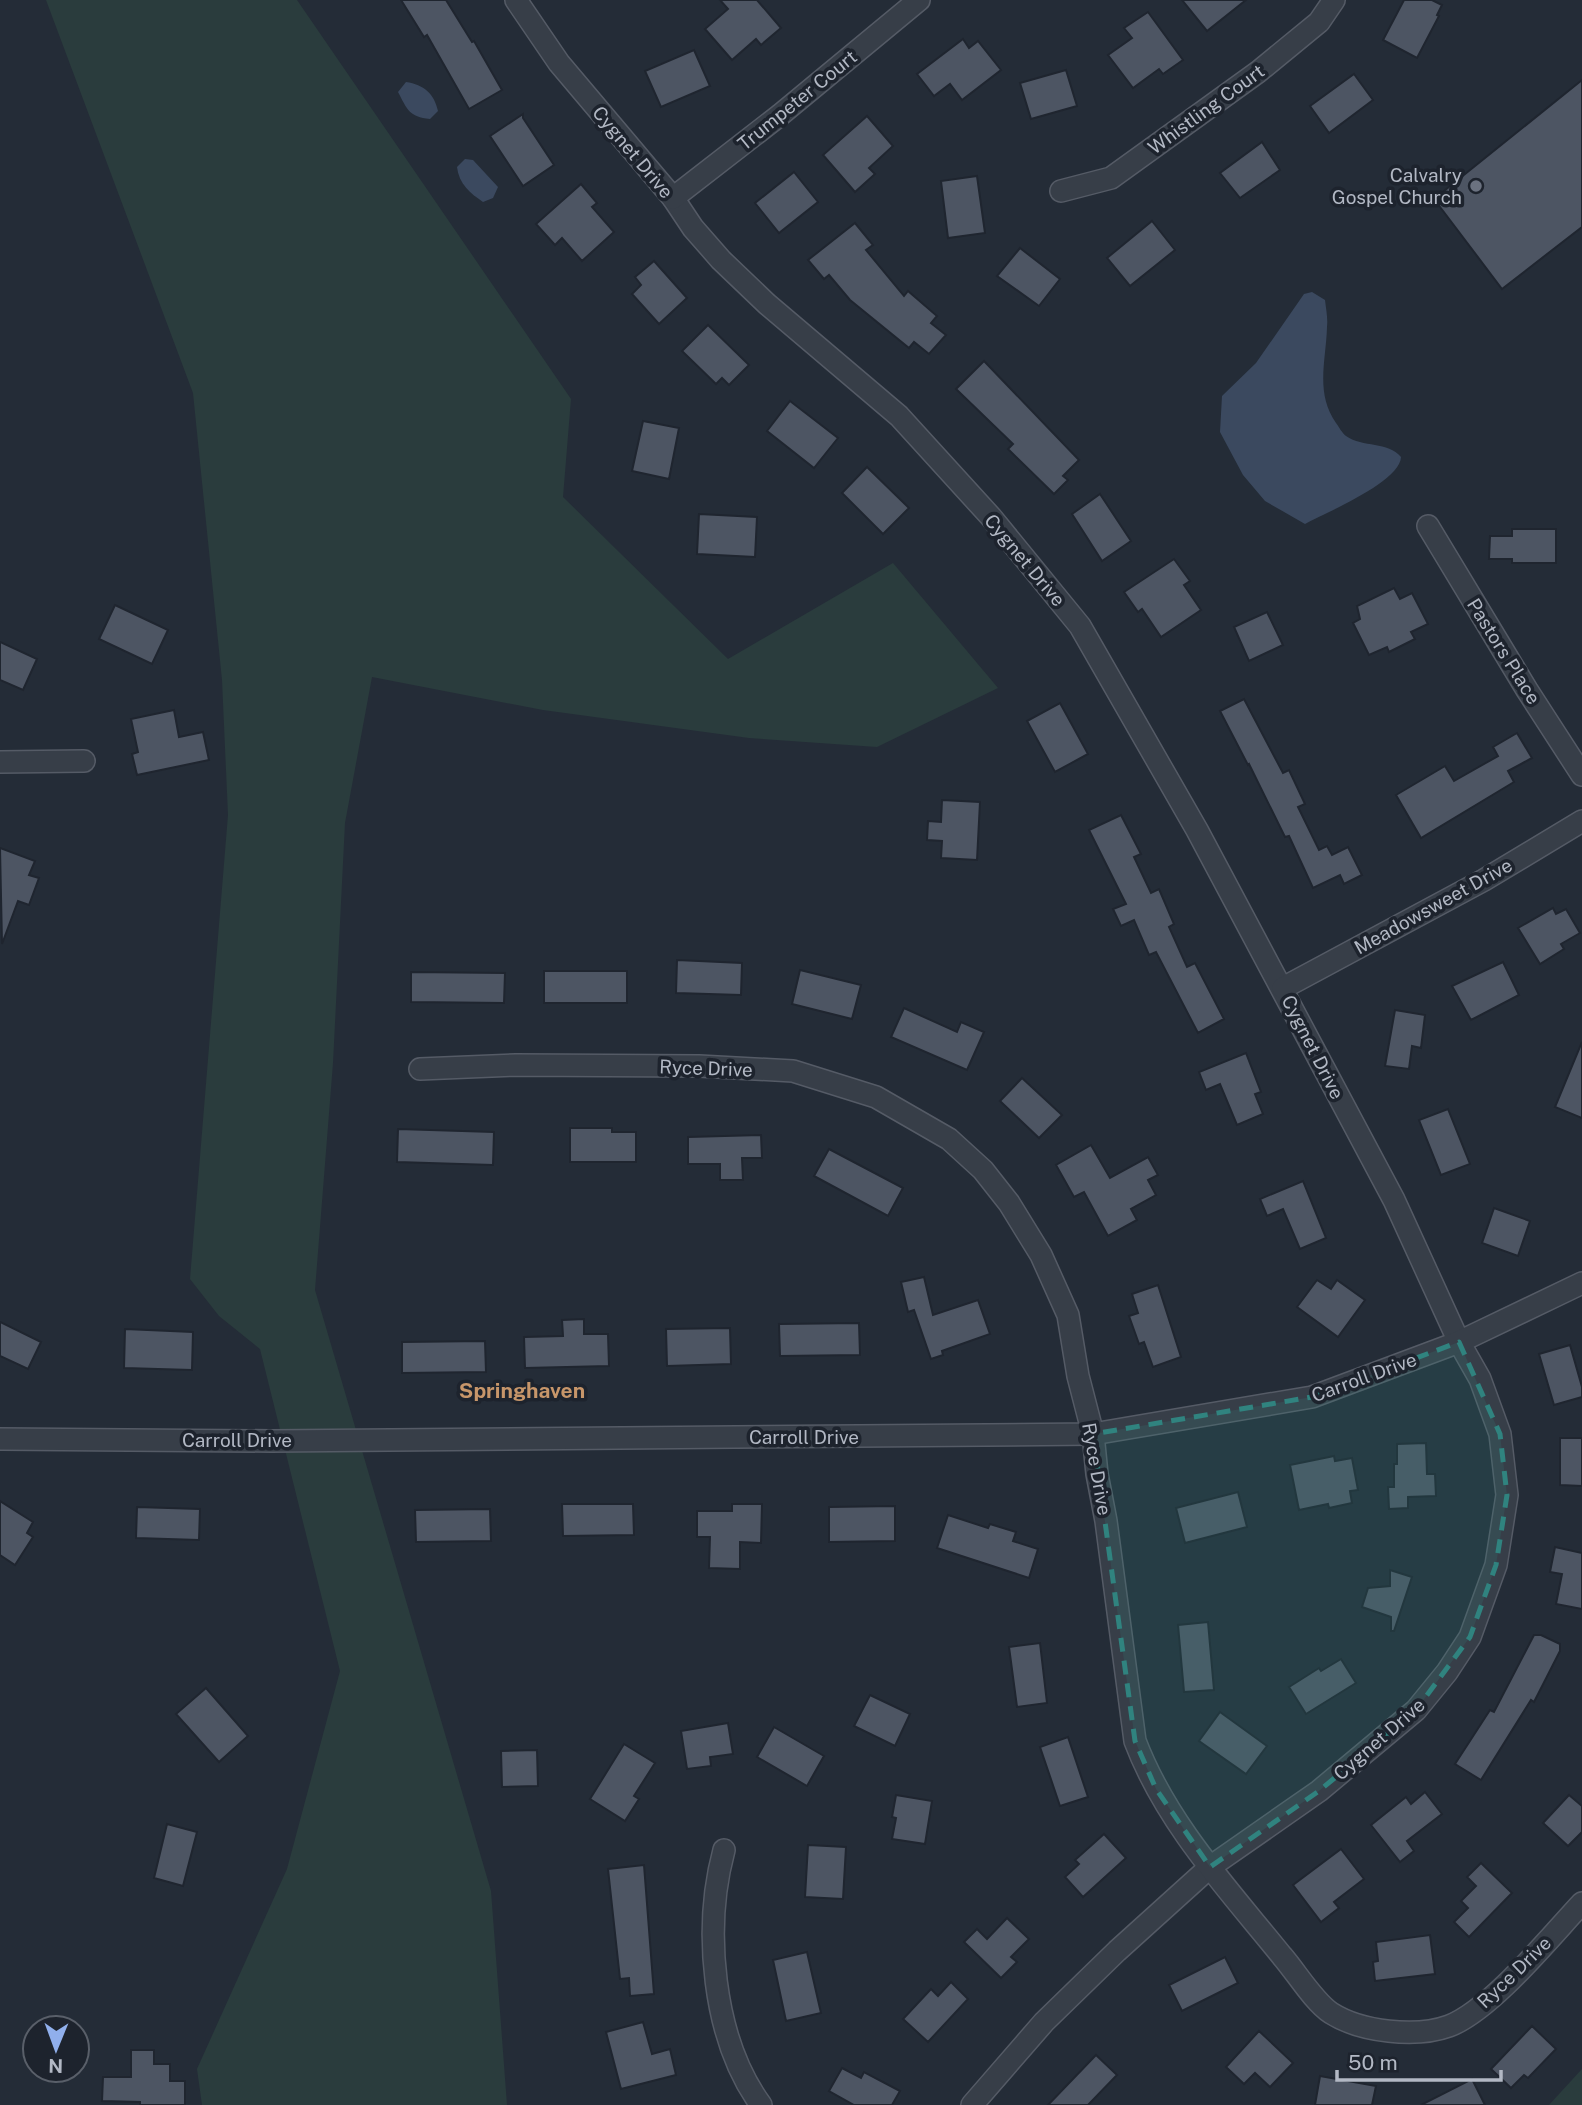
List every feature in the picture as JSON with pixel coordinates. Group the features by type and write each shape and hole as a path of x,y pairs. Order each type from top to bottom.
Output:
{"street":[{"name":"Cygnet Drive","path":"516,0 559,63 673,198 692,228 767,304 899,416 990,517 1080,626 1283,988 1394,1200 1459,1342 1480,1379 1500,1434 1507,1495 1496,1565 1470,1637 1447,1672 1416,1710 1319,1791 1210,1867 1116,1951 1044,2022 972,2105"},
{"name":"Trumpeter Court","path":"673,198 780,115 919,0"},
{"name":"Whistling Court","path":"1061,191 1111,178 1258,72 1319,22 1334,0"},
{"name":"Pastors Place","path":"1428,526 1582,775"},
{"path":"0,762 84,761"},
{"name":"Meadowsweet Drive","path":"1283,988 1484,880 1582,821"},
{"name":"Ryce Drive","path":"420,1069 516,1065 699,1066 793,1071 876,1097 949,1139 983,1170 1009,1203 1041,1255 1068,1315 1078,1376 1093,1434 1135,1741 1156,1789 1210,1867 1328,2011 1369,2028 1411,2033 1449,2026 1480,2008 1582,1903"},
{"name":"Carroll Drive","path":"0,1439 285,1441 1093,1434 1312,1397 1459,1342 1582,1283"},
{"path":"724,1850 716,1879 712,1927 721,2007 735,2061 749,2089 761,2105"}],"highlighted area":[{"path":"1459,1342 1500,1434 1507,1495 1496,1565 1470,1637 1416,1710 1319,1791 1210,1867 1156,1789 1135,1741 1093,1434 1312,1397"}],"shaded area":[{"path":"46,0 297,0 571,399 563,497 728,659 893,563 998,688 877,747 749,738 543,710 372,677 345,823 333,1063 315,1290 491,1891 507,2105 202,2105 197,2069 287,1869 340,1671 260,1349 219,1316 190,1279 228,815 222,680 193,393"},
{"path":"1582,2069 1582,2105 1549,2105"}],"water":[{"path":"406,82 423,88 434,99 438,111 430,119 413,114 407,107 398,92"},
{"path":"465,159 473,160 498,187 493,198 483,202 463,183 457,167"},
{"path":"1312,292 1325,300 1327,324 1324,388 1330,412 1346,436 1382,446 1401,457 1397,467 1376,486 1305,524 1265,501 1243,475 1220,432 1222,396 1256,363 1304,294"}],"building":[{"path":"401,0 446,0 472,42 474,41 502,90 469,109 427,35 424,37"},
{"path":"720,0 757,0 781,28 761,45 756,39 732,60 705,29 728,9"},
{"path":"1182,0 1246,0 1207,31"},
{"path":"1404,0 1432,0 1442,5 1417,58 1383,40"},
{"path":"1148,12 1183,60 1163,74 1159,69 1133,88 1108,55 1132,38 1124,28"},
{"path":"963,39 969,48 978,41 1001,70 962,100 950,84 934,96 917,74"},
{"path":"694,50 710,86 661,107 645,71"},
{"path":"1066,70 1077,106 1031,119 1020,83"},
{"path":"1354,74 1373,100 1329,133 1310,106"},
{"path":"1582,80 1582,227 1502,289 1434,199"},
{"path":"523,114 554,165 523,186 490,136"},
{"path":"867,116 893,146 869,168 875,174 855,192 823,155"},
{"path":"1262,142 1280,170 1240,198 1220,173"},
{"path":"794,172 818,202 779,233 755,203"},
{"path":"977,176 985,233 948,238 941,181"},
{"path":"581,184 597,203 592,207 614,232 582,261 562,238 555,245 536,224"},
{"path":"1152,221 1175,250 1130,286 1107,258"},
{"path":"855,223 873,245 866,250 904,296 908,291 937,316 931,323 946,335 929,354 914,342 909,348 850,300 829,275 824,279 808,260"},
{"path":"1020,248 1060,279 1039,306 997,276"},
{"path":"654,261 687,298 659,324 632,294 641,285 635,277"},
{"path":"708,325 749,365 729,385 722,378 716,384 682,351"},
{"path":"984,361 1079,460 1063,476 1068,480 1054,494 1008,449 1013,444 956,389"},
{"path":"790,401 838,438 814,468 767,431"},
{"path":"643,421 679,428 669,479 632,471"},
{"path":"867,467 909,508 883,534 842,493"},
{"path":"1100,494 1131,541 1102,561 1072,514"},
{"path":"699,514 757,517 755,557 697,554"},
{"path":"1512,529 1556,529 1556,563 1512,563 1512,559 1489,559 1490,536 1512,536"},
{"path":"1174,559 1190,581 1184,585 1201,610 1161,637 1142,609 1138,612 1124,592"},
{"path":"1394,588 1400,599 1412,593 1428,624 1411,632 1415,639 1389,652 1387,647 1369,655 1353,623 1360,619 1357,606"},
{"path":"115,605 168,630 152,664 99,639"},
{"path":"1267,612 1283,645 1249,661 1234,627"},
{"path":"0,642 37,659 23,690 0,680"},
{"path":"1244,699 1283,773 1289,770 1305,804 1298,807 1319,850 1327,846 1332,855 1348,847 1362,875 1344,884 1340,875 1313,888 1289,836 1285,837 1220,711"},
{"path":"1060,703 1088,754 1055,772 1027,721"},
{"path":"174,710 179,737 203,732 209,760 137,775 132,754 138,752 131,719"},
{"path":"1517,733 1532,758 1508,771 1514,782 1421,838 1396,795 1445,766 1454,781 1498,756 1493,747"},
{"path":"942,800 980,802 977,860 941,858 942,841 927,840 928,821 941,822"},
{"path":"1121,815 1141,854 1134,857 1151,893 1159,889 1174,924 1169,927 1187,967 1195,963 1224,1019 1198,1033 1156,952 1149,955 1134,920 1121,926 1113,909 1126,904 1089,830"},
{"path":"0,848 35,861 29,875 39,878 29,905 18,901 2,944"},
{"path":"1553,908 1556,914 1566,909 1580,933 1561,944 1564,949 1540,964 1518,928"},
{"path":"677,960 742,963 741,995 676,993"},
{"path":"1503,962 1519,995 1471,1020 1452,986"},
{"path":"800,970 861,985 852,1019 792,1004"},
{"path":"544,971 627,971 627,1003 544,1003"},
{"path":"411,972 505,973 504,1003 411,1002"},
{"path":"904,1008 957,1032 961,1022 984,1032 967,1070 891,1037"},
{"path":"1395,1010 1425,1015 1421,1048 1412,1046 1409,1069 1385,1066"},
{"path":"1582,1042 1582,1118 1555,1107"},
{"path":"1246,1053 1261,1092 1255,1094 1263,1114 1237,1125 1220,1084 1206,1090 1199,1072"},
{"path":"1022,1078 1062,1115 1039,1138 1000,1101"},
{"path":"1448,1109 1470,1164 1441,1175 1419,1120"},
{"path":"570,1128 612,1128 612,1132 636,1132 636,1162 570,1162"},
{"path":"398,1129 494,1132 493,1165 397,1162"},
{"path":"761,1135 762,1158 742,1158 743,1180 720,1180 720,1164 688,1164 688,1137"},
{"path":"1091,1145 1110,1178 1148,1157 1158,1175 1148,1180 1156,1195 1131,1209 1137,1220 1108,1236 1084,1192 1074,1197 1056,1165"},
{"path":"829,1149 903,1188 888,1216 814,1176"},
{"path":"1303,1181 1326,1238 1300,1249 1283,1209 1267,1216 1260,1199"},
{"path":"1494,1208 1530,1221 1518,1256 1482,1243"},
{"path":"924,1277 933,1315 978,1300 990,1334 942,1351 943,1355 931,1359 914,1310 908,1312 901,1282"},
{"path":"1317,1280 1331,1289 1337,1280 1365,1300 1338,1337 1297,1307"},
{"path":"1158,1285 1181,1357 1153,1367 1144,1342 1139,1344 1129,1316 1138,1313 1132,1294"},
{"path":"584,1319 584,1334 608,1334 609,1366 525,1368 524,1337 563,1336 562,1320"},
{"path":"0,1322 41,1342 28,1369 0,1356"},
{"path":"859,1323 860,1355 780,1356 779,1324"},
{"path":"730,1328 731,1364 667,1366 666,1329"},
{"path":"125,1329 193,1332 192,1370 124,1368"},
{"path":"485,1341 486,1372 402,1373 402,1342"},
{"path":"1570,1345 1582,1387 1582,1397 1554,1405 1539,1354"},
{"path":"1560,1438 1582,1438 1582,1486 1560,1485"},
{"path":"1426,1443 1427,1474 1435,1474 1436,1496 1408,1497 1408,1508 1389,1509 1388,1487 1394,1487 1397,1444"},
{"path":"1334,1456 1335,1461 1352,1458 1358,1490 1350,1491 1352,1503 1329,1508 1328,1504 1299,1510 1290,1465"},
{"path":"1238,1492 1247,1527 1185,1543 1176,1508"},
{"path":"0,1501 33,1522 27,1533 33,1537 15,1565 0,1555"},
{"path":"562,1504 633,1504 634,1535 563,1536"},
{"path":"732,1504 762,1504 761,1543 740,1542 740,1569 709,1568 710,1537 697,1537 697,1511 732,1511"},
{"path":"895,1506 895,1541 829,1542 829,1507"},
{"path":"137,1507 200,1509 199,1540 136,1538"},
{"path":"490,1509 491,1541 416,1542 415,1510"},
{"path":"948,1515 988,1528 990,1524 1016,1532 1013,1541 1038,1549 1029,1578 937,1548"},
{"path":"1555,1547 1582,1553 1582,1609 1556,1604 1562,1574 1550,1572"},
{"path":"1390,1570 1412,1577 1394,1631 1391,1631 1391,1617 1362,1607 1368,1588 1390,1586"},
{"path":"1208,1622 1214,1690 1184,1692 1178,1625"},
{"path":"1534,1635 1541,1635 1560,1644 1560,1651 1534,1702 1531,1700 1481,1780 1455,1764 1490,1710 1494,1712"},
{"path":"1040,1643 1047,1703 1017,1707 1009,1647"},
{"path":"1341,1659 1356,1683 1306,1714 1289,1687 1319,1668 1321,1671"},
{"path":"206,1688 248,1736 219,1762 176,1714"},
{"path":"870,1695 910,1714 895,1746 854,1726"},
{"path":"1220,1712 1267,1746 1246,1774 1199,1741"},
{"path":"728,1723 733,1754 710,1757 711,1766 687,1769 681,1731"},
{"path":"774,1727 824,1756 807,1786 757,1757"},
{"path":"1068,1737 1088,1797 1060,1806 1040,1747"},
{"path":"624,1744 655,1763 634,1796 639,1799 625,1821 590,1799"},
{"path":"537,1750 538,1786 502,1787 501,1751"},
{"path":"1425,1792 1442,1814 1407,1841 1414,1851 1400,1862 1371,1825 1406,1797 1411,1804"},
{"path":"896,1795 932,1801 925,1844 892,1839"},
{"path":"1569,1795 1582,1806 1582,1832 1568,1846 1543,1823"},
{"path":"167,1824 197,1832 183,1886 154,1878"},
{"path":"1104,1834 1126,1858 1083,1897 1065,1877 1079,1864 1075,1860"},
{"path":"808,1845 846,1847 843,1899 805,1897"},
{"path":"1341,1849 1364,1879 1334,1902 1339,1908 1321,1922 1293,1885"},
{"path":"1481,1863 1512,1893 1469,1937 1454,1922 1468,1908 1461,1901 1476,1886 1467,1877"},
{"path":"644,1865 654,1994 630,1996 629,1978 620,1979 608,1869"},
{"path":"1007,1918 1029,1939 1011,1957 1017,1962 1001,1978 964,1942 977,1929 987,1939"},
{"path":"1430,1935 1435,1974 1375,1981 1373,1962 1378,1961 1376,1942"},
{"path":"807,1952 821,2013 786,2021 773,1960"},
{"path":"1225,1957 1238,1983 1182,2011 1169,1985"},
{"path":"951,1982 968,1999 928,2042 903,2019 931,1989 938,1996"},
{"path":"643,2022 652,2054 670,2049 676,2075 621,2089 606,2032"},
{"path":"1532,2026 1556,2049 1528,2078 1524,2075 1511,2088 1491,2069"},
{"path":"1259,2031 1293,2063 1270,2087 1255,2073 1244,2084 1226,2067"},
{"path":"131,2050 154,2050 154,2064 170,2064 170,2081 185,2081 185,2105 140,2105 140,2102 102,2101 103,2077 131,2077"},
{"path":"1096,2055 1117,2075 1088,2105 1048,2105"},
{"path":"842,2068 861,2078 864,2072 900,2091 892,2105 854,2105 829,2091"},
{"path":"1320,2076 1376,2086 1372,2105 1315,2105"},
{"path":"1472,2079 1485,2105 1421,2105"}],"place":[{"name":"Calvalry Gospel Church","path":"1476,186"}],"district":[{"name":"Springhaven","path":"522,1391"}]}
